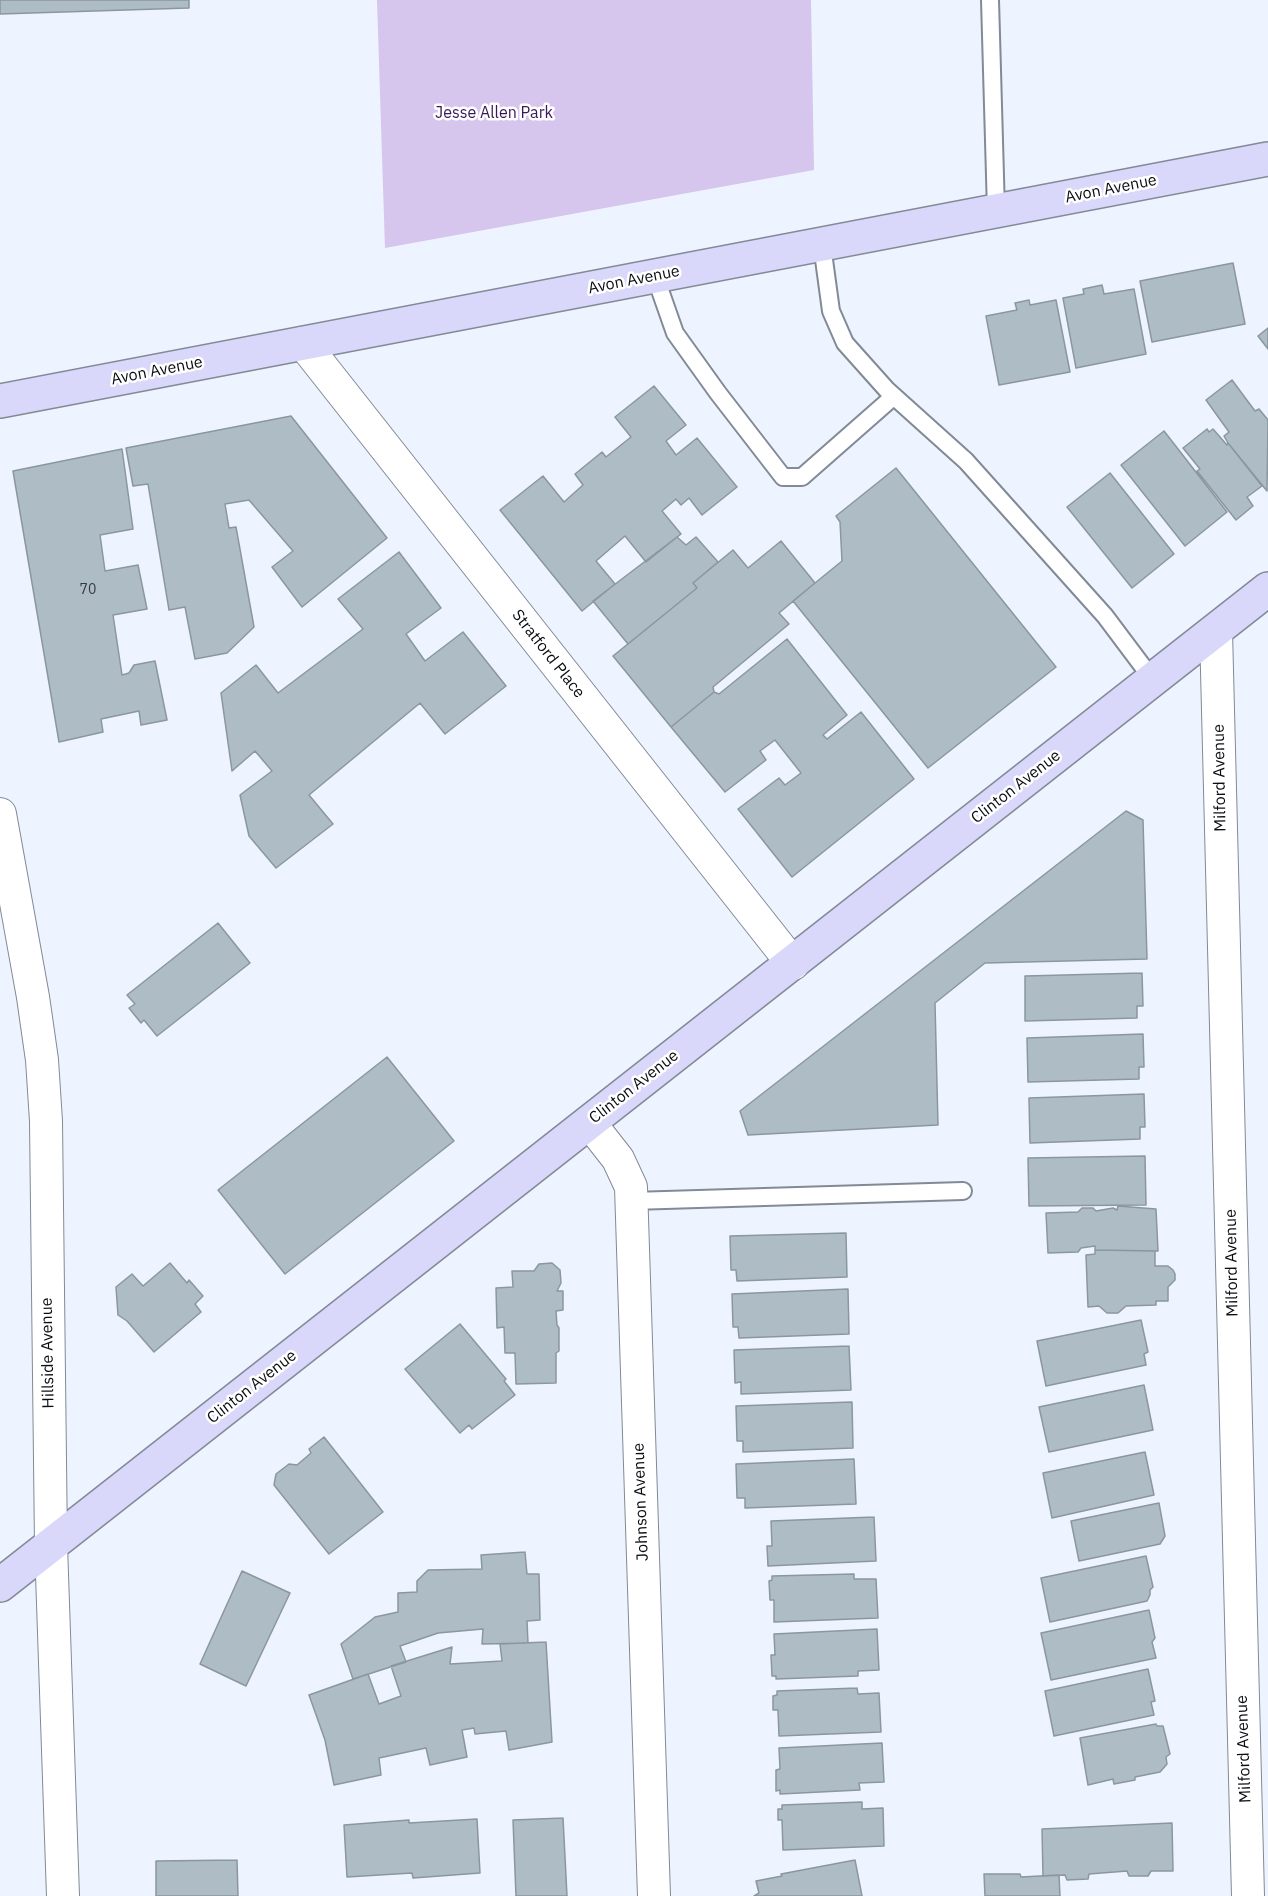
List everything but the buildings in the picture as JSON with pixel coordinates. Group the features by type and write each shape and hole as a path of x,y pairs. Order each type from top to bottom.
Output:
{"main road":[{"name":"Avon Avenue","path":"0,401 1268,159"},
{"name":"Clinton Avenue","path":"0,1585 1268,590"}],"street":[{"name":"Stratford Place","path":"303,344 793,963"},
{"name":"Milford Avenue","path":"1216,631 1248,1896"},
{"name":"Hillside Avenue","path":"0,818 42,1060 46,1121 51,1545 63,1896"},
{"name":"Johnson Avenue","path":"589,1122 625,1172 631,1187 654,1896"}],"lane":[{"path":"990,0 996,211"},
{"path":"822,245 831,311 845,343 894,397 966,461 1104,616 1153,680"},
{"path":"655,276 675,333 783,477 802,477 894,397"},
{"path":"632,1201 963,1191"}],"green space":[{"name":"Jesse Allen Park","path":"377,0 811,0 814,170 385,248"}]}
